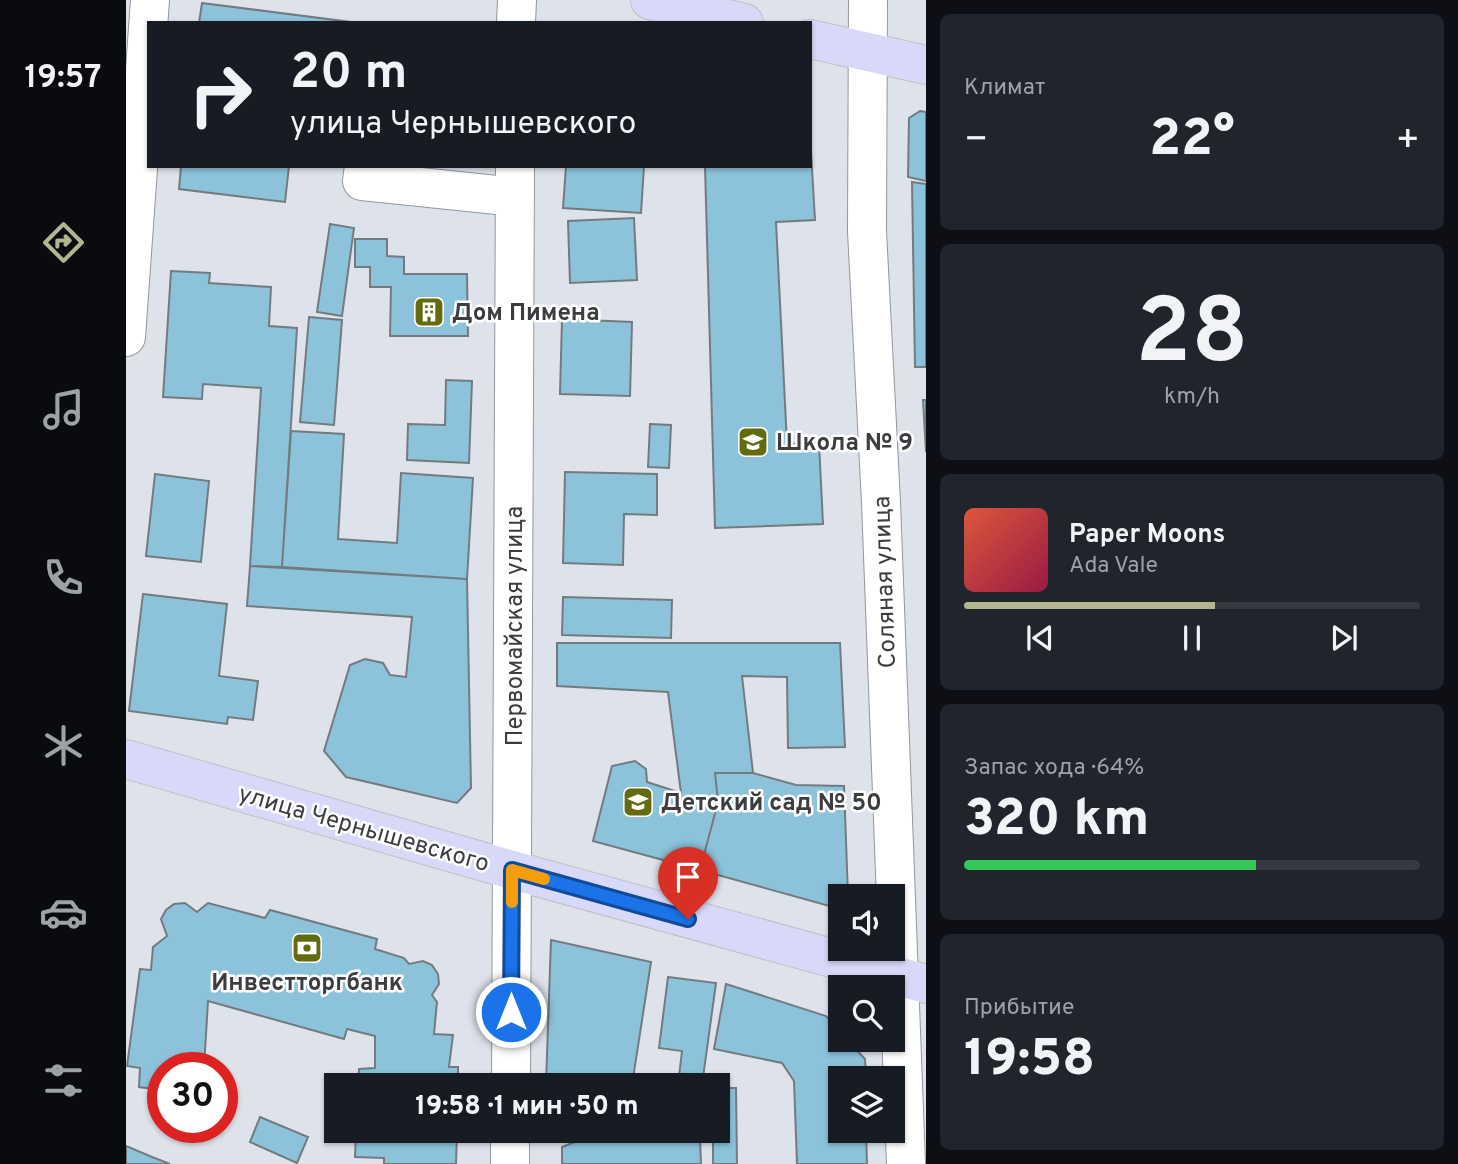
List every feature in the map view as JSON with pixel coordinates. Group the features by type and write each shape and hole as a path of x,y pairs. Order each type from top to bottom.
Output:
{"main road":[{"path":"650,0 736,21"},
{"path":"812,39 926,65"},
{"name":"улица Чернышевского","path":"126,759 913,981"}],"street":[{"path":"149,21 150,0"},
{"path":"516,21 517,0"},
{"name":"Соляная улица","path":"868,0 867,232 881,502 913,981 906,1164"},
{"path":"126,337 147,42"},
{"path":"364,168 362,181 515,182"},
{"name":"Первомайская улица","path":"511,1073 515,182"},
{"path":"510,1143 510,1164"}],"building":[{"path":"202,3 343,21 199,21"},
{"path":"920,111 926,112 926,181 908,177 909,118"},
{"path":"181,168 289,168 285,202 179,189"},
{"path":"566,168 644,168 641,213 563,208"},
{"path":"705,168 812,168 815,220 776,222 787,444 819,443 823,524 715,528"},
{"path":"912,182 926,184 926,367 915,367"},
{"path":"634,218 637,280 570,283 568,221"},
{"path":"330,224 354,228 342,316 317,312"},
{"name":"Дом Пимена","path":"355,239 387,239 387,256 404,257 404,274 467,274 468,336 390,336 391,287 370,287 370,267 355,267"},
{"path":"171,271 210,273 209,283 271,287 269,326 297,328 282,567 250,566 261,388 203,384 202,399 163,397"},
{"path":"309,317 342,320 334,425 300,422"},
{"path":"562,319 632,322 630,396 560,394"},
{"path":"446,380 472,381 469,463 407,460 408,424 445,425"},
{"path":"923,400 926,400 926,452"},
{"path":"650,424 671,425 669,468 648,467"},
{"path":"291,431 344,434 338,539 397,543 401,473 473,478 467,579 282,567"},
{"path":"565,472 657,474 657,515 624,514 623,565 563,563"},
{"path":"155,474 209,481 201,562 146,556"},
{"path":"250,566 467,579 471,788 457,803 346,777 324,751 350,665 365,659 383,663 390,675 406,677 412,617 247,606"},
{"path":"143,594 227,604 219,676 258,681 253,720 228,717 227,724 129,711"},
{"path":"563,597 672,600 671,638 562,635"},
{"path":"557,643 840,643 845,747 788,748 787,677 742,676 753,773 715,773 718,802 700,870 593,841 612,766 635,761 646,769 647,782 681,793 668,692 557,686"},
{"path":"715,773 753,773 796,785 844,786 848,884 828,884 828,906 700,870 718,802"},
{"path":"185,903 197,912 208,903 265,918 270,910 377,939 375,949 404,958 409,964 423,961 432,965 438,974 439,984 432,995 437,1002 434,1034 453,1035 449,1067 458,1067 458,1073 359,1073 359,1069 375,1068 375,1036 347,1029 344,1039 208,1001 205,1052 147,1052 147,1088 139,1087 140,1068 127,1066 140,969 151,970 153,947 167,936 161,919 166,910 174,904"},
{"path":"551,940 651,962 634,1073 546,1073"},
{"path":"668,977 716,983 704,1073 679,1073 682,1051 659,1048"},
{"path":"726,984 826,1016 828,1052 858,1052 865,1059 865,1066 828,1066 828,1143 866,1143 867,1164 797,1164 794,1081 782,1063 714,1049"},
{"path":"730,1088 736,1088 737,1164 713,1164 713,1143 730,1143"},
{"path":"260,1117 308,1137 297,1163 250,1142"},
{"path":"356,1143 457,1143 456,1164 384,1164 384,1158 355,1157"},
{"path":"572,1143 700,1143 701,1164 562,1164 562,1147"},
{"path":"126,1146 152,1157 170,1164 126,1164"}],"slow traffic":[{"path":"512,902 512,870 544,879"}],"place":[{"name":"Дом Пимена","path":"429,312"},
{"name":"Школа № 9","path":"753,442"},
{"name":"Детский сад № 50","path":"638,802"},
{"name":"Инвестторгбанк","path":"307,948"}],"route":[{"path":"511,1012 512,870 688,919"}]}
